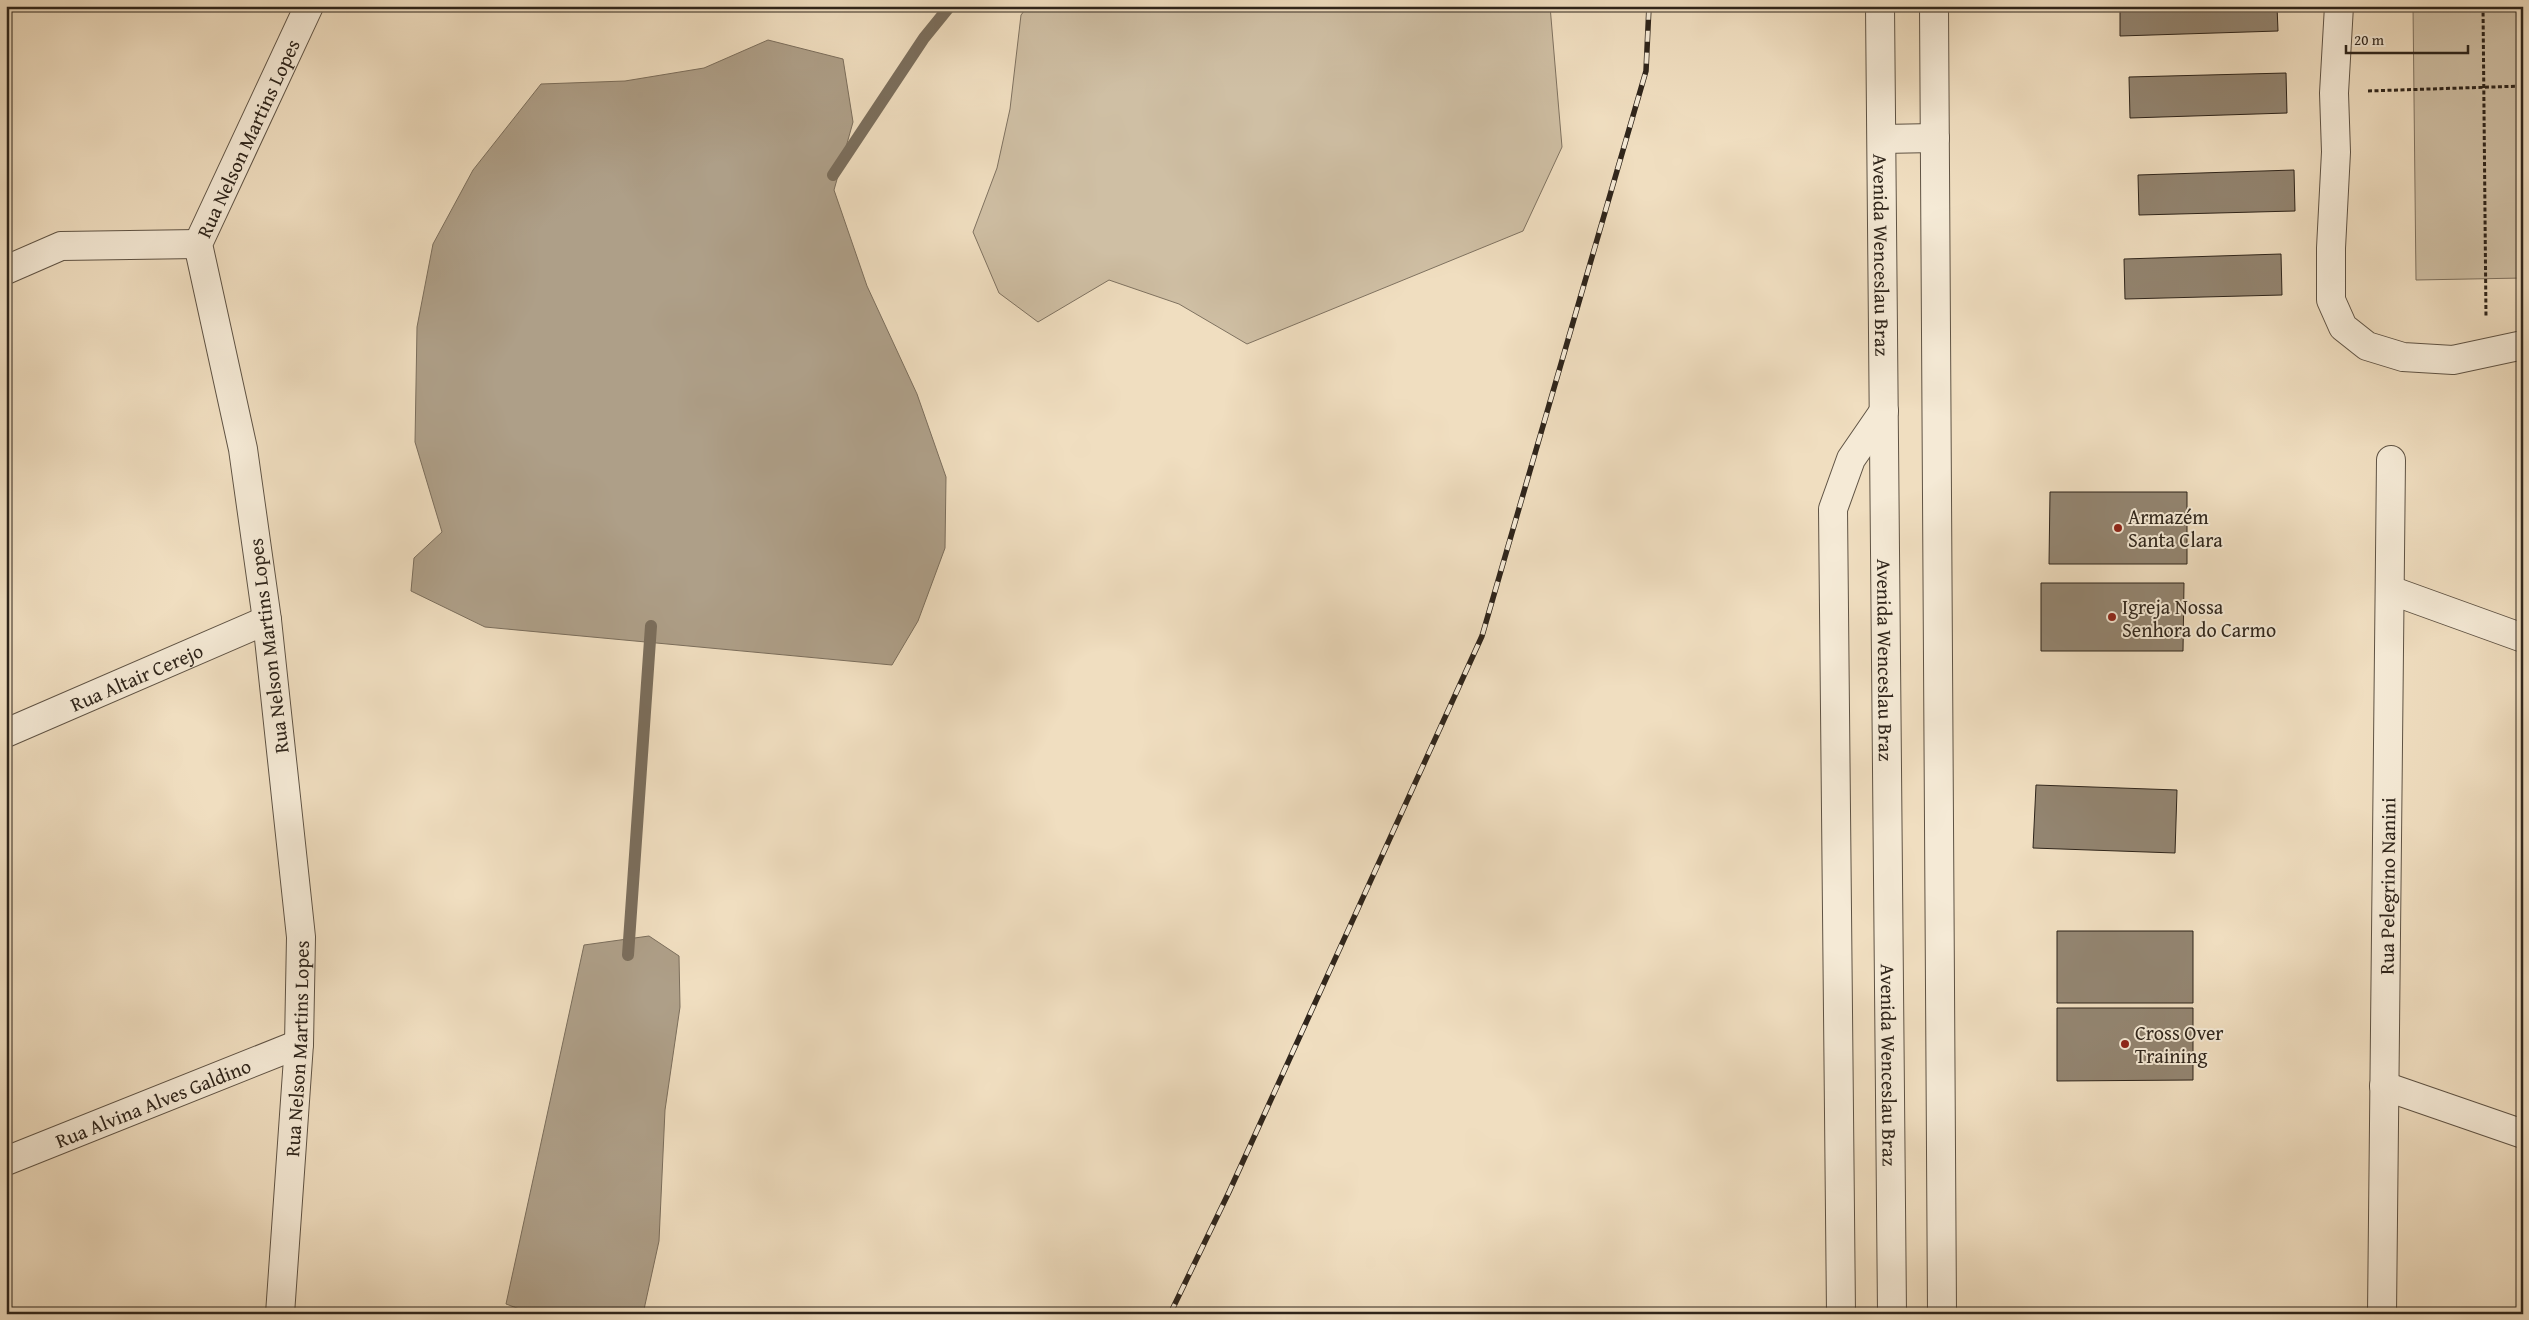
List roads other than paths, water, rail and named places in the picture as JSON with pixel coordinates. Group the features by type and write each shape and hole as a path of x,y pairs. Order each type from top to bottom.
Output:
{"street":[{"name":"Rua Nelson Martins Lopes","path":"280,1314 300,1044 301,937 267,620 243,449 198,244 309,6"},
{"name":"Avenida Wenceslau Braz","path":"1880,6 1892,1314"},
{"path":"1934,6 1942,1314"},
{"path":"2339,6 2334,93 2336,152 2331,248 2331,300 2343,327 2367,346 2403,357 2453,360 2523,345"},
{"path":"1882,139 1935,138"},
{"path":"6,270 61,246 198,244"},
{"path":"1840,1314 1833,509 1851,459 1884,411"},
{"name":"Rua Pelegrino Nanini","path":"2382,1314 2391,460"},
{"path":"2390,590 2523,638"},
{"name":"Rua Altair Cerejo","path":"6,733 267,620"},
{"name":"Rua Alvina Alves Galdino","path":"6,1161 300,1044"},
{"path":"2384,1086 2523,1134"}],"waterway":[{"path":"833,175 924,38 950,6"},
{"path":"628,955 651,626"}],"railway":[{"path":"1170,1314 1229,1192 1482,636 1646,71 1649,6"}],"place":[{"name":"Armazém Santa Clara","path":"2118,528"},
{"name":"Igreja Nossa Senhora do Carmo","path":"2112,617"},
{"name":"Cross Over Training","path":"2125,1044"}]}
